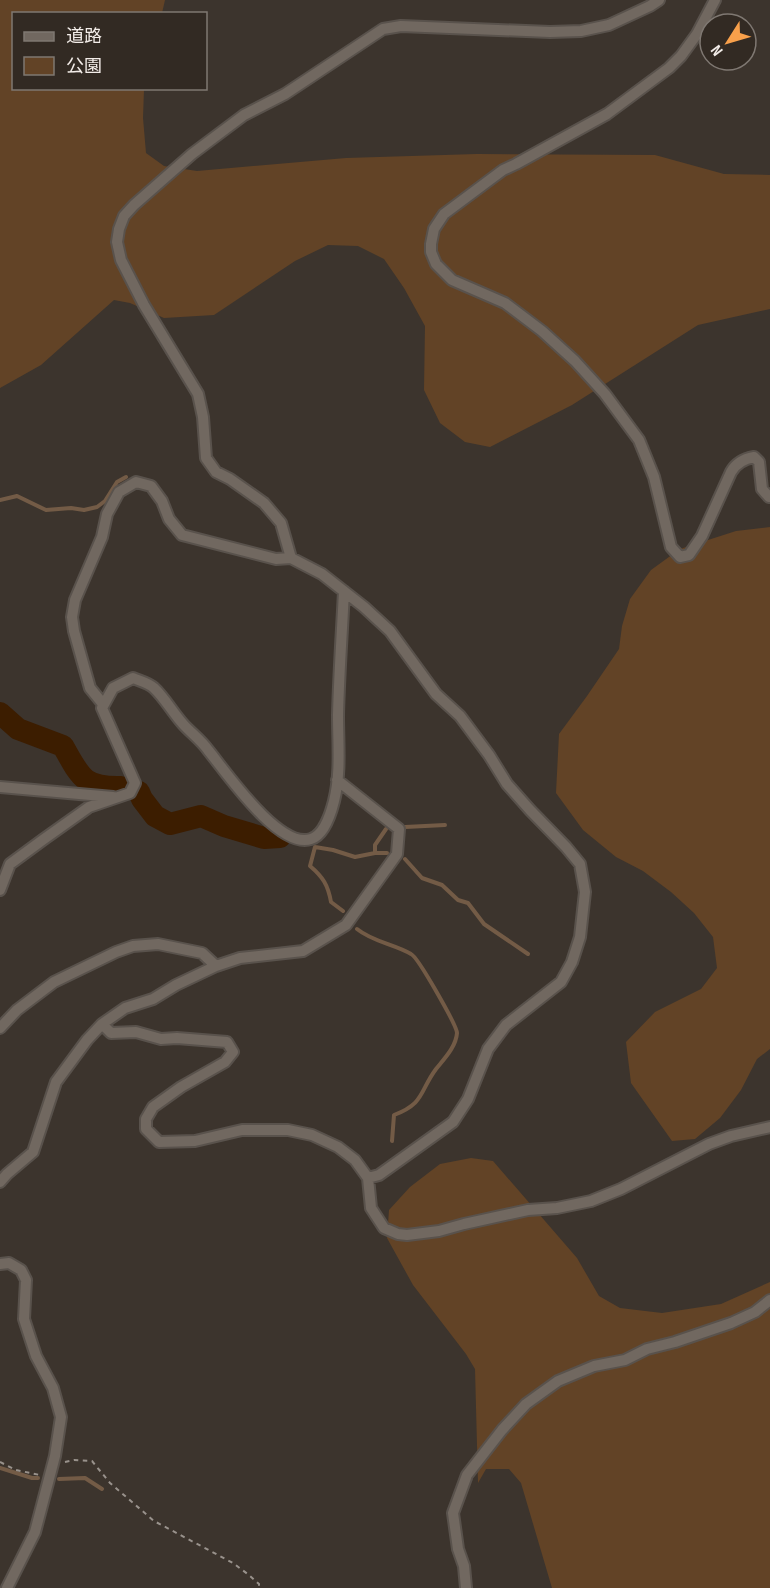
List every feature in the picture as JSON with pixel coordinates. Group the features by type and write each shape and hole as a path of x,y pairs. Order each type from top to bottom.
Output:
{"street":[{"path":"291,558 280,522 264,503 216,472 206,458 204,417 198,394 144,305 122,260 117,242 118,230 124,216 192,154 244,115 285,94 383,29 401,26 550,32 581,31 609,25 659,0"},
{"path":"715,0 697,33 681,56 669,68 607,114 503,170 444,214 434,229 431,252 436,264 452,280 505,303 542,331 575,361 605,394 639,440 654,477 671,547 680,557 689,555 702,536 730,472 745,458 754,457 759,462 762,489 770,496"},
{"path":"0,890 10,864 89,807 130,792 135,783 102,708 103,704 90,688 72,617 75,600 102,537 107,514 120,492 136,482 151,486 162,501 169,519 182,535 276,559 291,558 322,574 344,591 390,631 436,694 460,716 507,784 566,847 579,864 585,892 580,937 572,962 561,982 506,1025 488,1049 468,1099 453,1122 379,1175 368,1178"},
{"path":"102,708 113,688 133,678 153,687 183,725 206,747 256,810 275,827 290,836 311,840 319,835 327,820 334,801 337,780 344,591"},
{"path":"0,1182 33,1152 56,1082 87,1040 102,1024 125,1008 153,999 216,966 240,958 303,951 346,925 397,854 399,829 337,780"},
{"path":"0,787 116,797"},
{"path":"0,1028 16,1010 54,982 116,952 134,946 158,944 202,953 216,966"},
{"path":"102,1024 111,1033 136,1032 161,1039 227,1042 233,1052 225,1062 181,1087 153,1107 146,1119 146,1129 159,1142 195,1141 242,1130 288,1130 312,1135 338,1147 355,1160 368,1178 371,1208 384,1228 398,1234 439,1231 528,1210 557,1208 591,1201 621,1189 709,1144 770,1127"},
{"path":"0,1264 9,1263 21,1270 26,1280 24,1319 36,1356 52,1388 61,1418 55,1456 34,1532 7,1588"},
{"path":"466,1588 453,1513 467,1474 526,1404 558,1381 594,1366 625,1360 647,1349 731,1323 755,1312 770,1300"}],"path":[{"path":"52,1464 74,1460 92,1461 110,1483 154,1521 233,1563 259,1584 259,1588"},
{"path":"0,1462 16,1470 49,1478"}],"green space":[{"path":"0,0 165,0 162,12 12,12 12,90 144,90 143,118 146,153 164,166 197,171 346,158 477,154 655,155 724,174 770,175 770,309 698,325 572,405 490,447 465,442 440,423 424,390 425,326 404,288 384,259 358,246 328,245 295,261 214,315 164,318 130,303 114,300 41,365 0,388"},
{"path":"770,527 770,1049 757,1059 741,1090 720,1118 695,1139 672,1141 631,1083 626,1042 655,1012 701,989 717,968 713,937 694,913 671,892 643,871 616,857 583,830 556,793 559,734 619,649 622,626 630,599 651,570 680,549 736,531"},
{"path":"471,1158 493,1161 577,1258 599,1296 620,1308 662,1313 721,1304 770,1282 770,1588 552,1588 521,1483 509,1469 486,1469 478,1483 475,1369 413,1285 387,1238 389,1210 410,1187 440,1164"}],"waterway":[{"path":"0,500 17,496 46,510 71,508 84,510 97,507 105,501 117,482 126,477"},
{"path":"0,713 18,729 63,746 79,772 90,782 108,787 121,787"},
{"path":"139,792 155,816 170,824 201,816 224,826 264,838 280,837"},
{"path":"405,827 445,825"},
{"path":"375,853 375,845 386,829"},
{"path":"315,847 310,866 324,882 331,902 343,911"},
{"path":"315,847 355,857 387,853"},
{"path":"405,859 422,878 442,885 458,900 468,903 484,924 528,954"},
{"path":"357,929 415,958 437,992 457,1033 452,1048 420,1096 411,1106 394,1115 392,1141"},
{"path":"0,1468 38,1478"},
{"path":"59,1479 85,1478 102,1489"}]}
